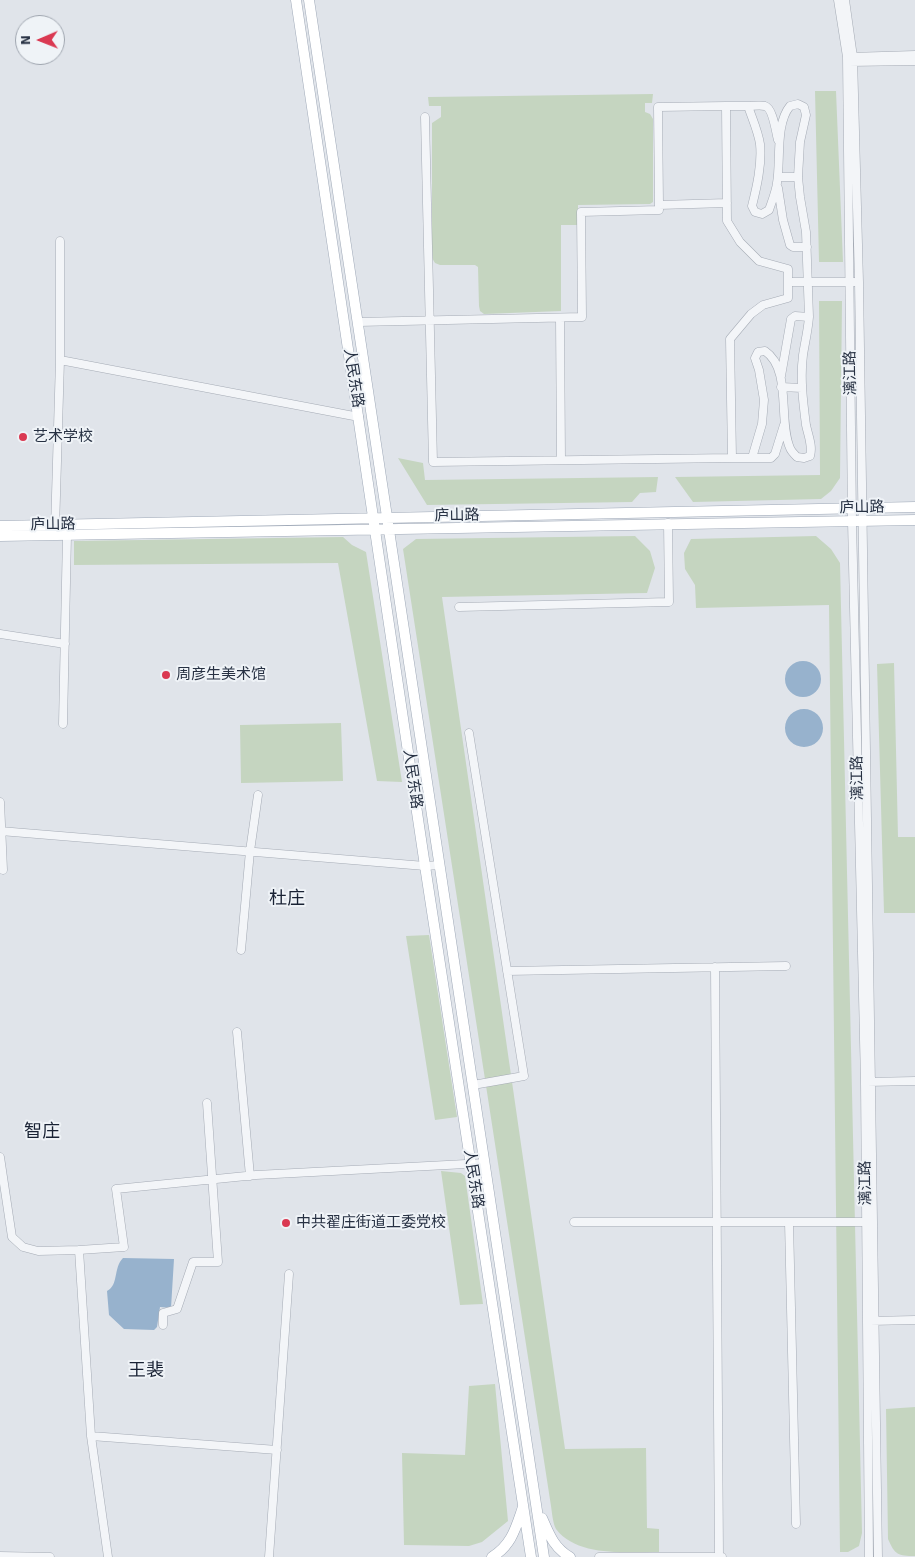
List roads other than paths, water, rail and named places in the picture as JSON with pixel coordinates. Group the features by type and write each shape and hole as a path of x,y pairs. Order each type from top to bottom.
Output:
{"main road":[{"name":"人民东路","path":"296,0 425,866 531,1557"},
{"name":"人民东路","path":"309,0 544,1557"},
{"name":"庐山路","path":"0,536 55,530 373,518 915,508"},
{"path":"668,512 668,523"},
{"name":"庐山路","path":"0,526 55,530 67,535 915,520"},
{"path":"492,1557 500,1552 511,1540 524,1506"},
{"path":"536,1506 550,1538 561,1551 570,1557"}],"street":[{"name":"漓江路","path":"838,0 850,60 850,282 857,508"},
{"name":"漓江路","path":"845,0 850,60 859,282 857,521 871,1321 870,1557"},
{"path":"850,60 915,55"},
{"path":"850,60 915,62"},
{"path":"752,458 762,424 764,400 755,358 758,352 765,350 773,358 780,378 790,448 796,457 804,458 810,456 812,451 806,428 802,388 803,357 809,317 807,247 798,177 800,142 806,115 804,107 798,104 790,106 785,112 779,144 778,180 781,207 790,245 793,247 807,247"},
{"path":"726,106 728,221 740,242 759,261 788,269 789,282 788,298 763,305 751,314 730,339 732,458"},
{"path":"748,106 760,143 760,162 752,206 755,212 762,214 770,210 778,180"},
{"path":"358,322 582,317 581,212 659,210 658,107 766,106 774,122 779,144"},
{"path":"425,117 433,462 771,458 775,454 785,420"},
{"path":"774,122 783,122"},
{"path":"778,180 798,177"},
{"path":"659,205 727,203"},
{"path":"770,207 781,207"},
{"path":"55,530 60,360 60,241"},
{"path":"789,282 859,282"},
{"path":"780,378 791,319 795,316 809,317"},
{"path":"560,318 561,460"},
{"path":"773,358 783,358"},
{"path":"60,360 359,417"},
{"path":"782,387 802,388"},
{"path":"780,440 788,440"},
{"path":"459,607 669,602 668,523"},
{"path":"63,724 67,535"},
{"path":"0,634 65,644"},
{"path":"469,733 524,1076 473,1086"},
{"path":"241,950 250,851 258,795"},
{"path":"0,802 3,870"},
{"path":"1,831 425,866 440,865"},
{"path":"507,971 786,966"},
{"path":"599,1557 720,1557 714,967"},
{"path":"237,1032 250,1176"},
{"path":"868,1082 915,1081"},
{"name":"漓江路","path":"868,1082 867,1222 878,1557"},
{"path":"163,1325 163,1313 177,1309 192,1262 218,1262 207,1103"},
{"path":"0,1157 12,1238 23,1247 38,1251 124,1248 116,1189 250,1176 485,1163"},
{"path":"574,1222 867,1222"},
{"path":"789,1222 796,1524"},
{"path":"79,1250 91,1436 108,1557"},
{"path":"269,1557 289,1274"},
{"path":"871,1321 915,1320"},
{"path":"91,1436 277,1450"},
{"path":"0,1556 50,1557"}],"water":[{"path":"803,661 810,662 816,666 820,672 820,686 816,692 810,696 803,697 796,696 790,692 786,686 785,679 786,672 790,666 796,662"},
{"path":"804,709 811,710 817,715 822,721 822,735 817,741 811,746 804,747 797,746 791,741 786,735 785,728 786,721 791,715 797,710"},
{"path":"123,1258 174,1259 171,1308 160,1307 157,1327 154,1330 124,1329 109,1315 107,1291 115,1281 118,1267"}],"place":[{"name":"艺术学校","path":"23,437"},
{"name":"周彦生美术馆","path":"166,675"},
{"name":"中共翟庄街道工委党校","path":"286,1223"}],"district":[{"name":"杜庄","path":"287,899"},
{"name":"智庄","path":"42,1132"},
{"name":"王裴","path":"146,1371"}]}
